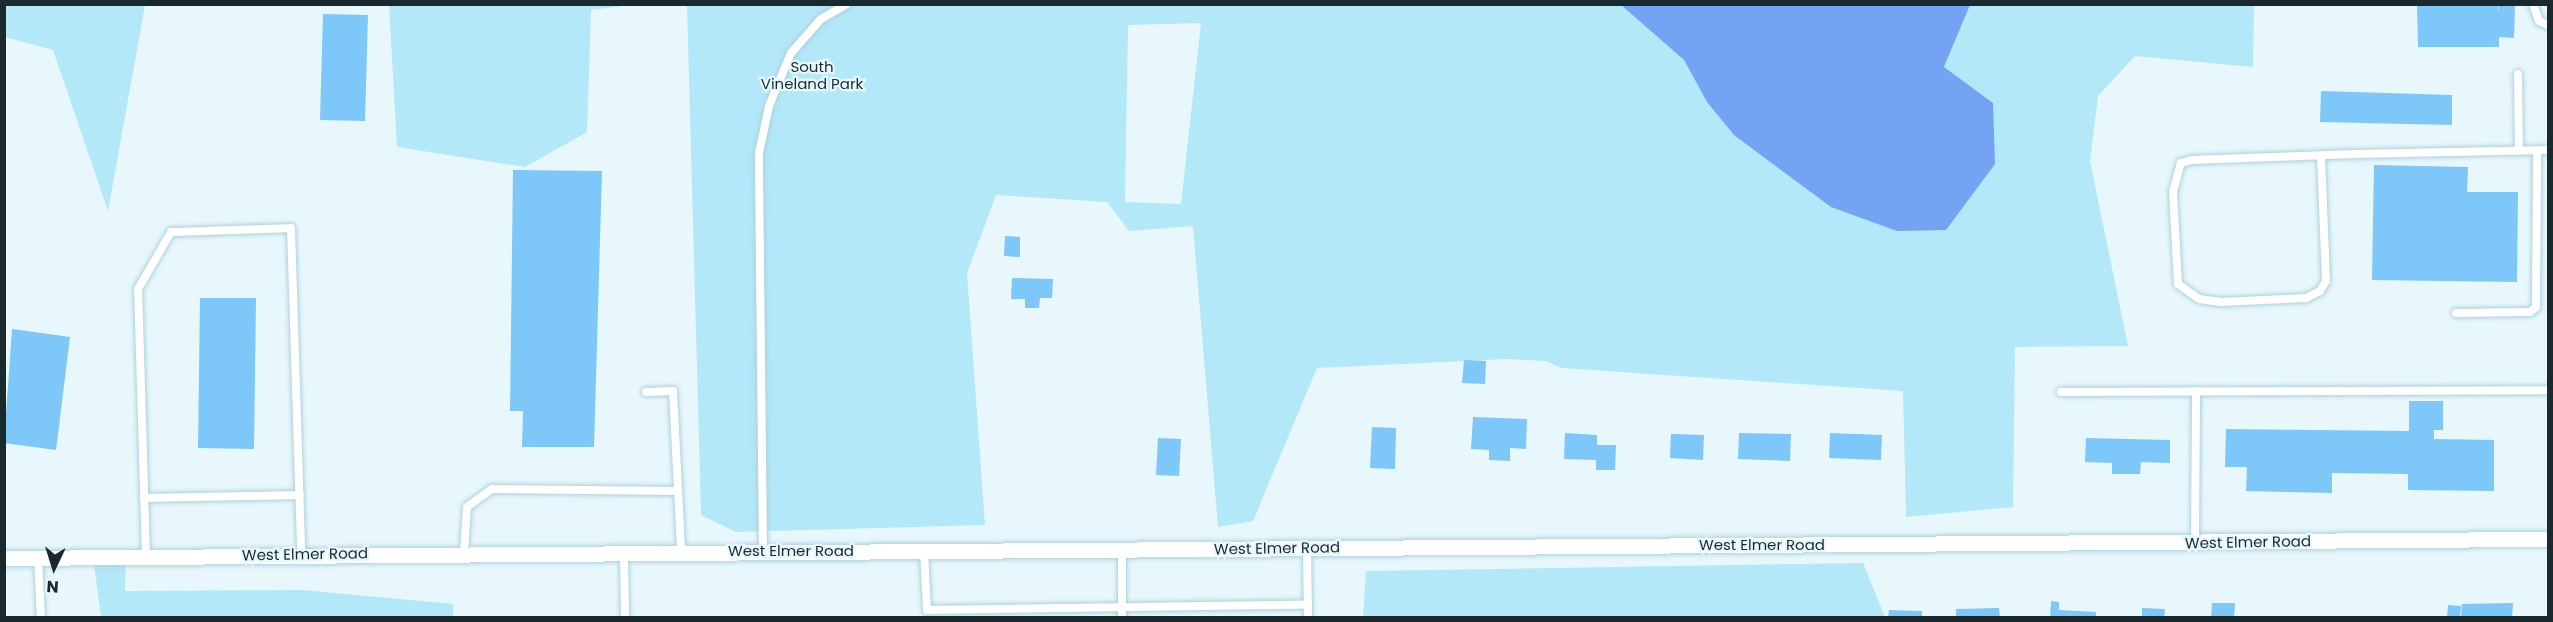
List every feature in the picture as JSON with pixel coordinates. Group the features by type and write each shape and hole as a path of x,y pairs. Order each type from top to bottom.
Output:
{"street":[{"name":"West Elmer Road","path":"4,558 464,552 1122,550 2548,539"}],"lane":[{"path":"763,551 759,153 769,106 791,52 821,19 847,4"},
{"path":"2533,4 2539,21 2548,25"},
{"path":"2518,74 2519,151"},
{"path":"2321,156 2326,281 2320,291 2306,298 2221,302 2199,299 2178,284 2172,192 2181,163 2321,156 2548,150"},
{"path":"2456,313 2530,312 2536,307 2537,151"},
{"path":"146,556 138,290 171,232 291,228 301,554"},
{"path":"645,392 674,390 681,551"},
{"path":"2061,392 2548,390"},
{"path":"2195,543 2196,391"},
{"path":"464,552 467,507 492,489 678,491"},
{"path":"144,498 300,495"},
{"path":"1307,547 1308,618"},
{"path":"1122,550 1122,618"},
{"path":"624,551 625,618"},
{"path":"924,551 927,610 969,614 1122,608 1308,605"},
{"path":"38,557 41,618"}],"green space":[{"path":"389,4 632,5 591,10 587,132 525,167 397,147"},
{"path":"4,5 145,5 108,211 53,50 5,37"},
{"name":"South Vineland Park","path":"687,5 1621,5 1684,60 1707,102 1993,103 1944,68 1970,5 2254,5 2253,67 2135,56 2098,96 2090,161 2128,346 2015,347 2013,507 1906,517 1903,391 1561,368 1546,361 1507,359 1317,368 1253,521 1218,527 1193,226 1129,231 1107,202 996,195 967,273 985,525 736,532 701,515","holes":["1201,23 1181,204 1125,202 1128,25"]},
{"path":"93,556 126,556 125,591 302,590 453,604 453,617 101,617"},
{"path":"1863,563 1885,617 1363,617 1366,571"}],"water":[{"path":"1621,5 1970,5 1944,67 1993,103 1995,164 1946,230 1897,231 1831,207 1734,135 1707,102 1684,60"}],"building":[{"path":"2417,4 2498,4 2499,13 2499,4 2515,4 2514,38 2499,37 2499,47 2418,47"},
{"path":"323,14 368,15 365,121 320,120"},
{"path":"2321,91 2452,95 2452,125 2320,122"},
{"path":"2374,165 2468,167 2467,192 2518,192 2517,282 2372,280"},
{"path":"513,170 602,171 594,447 522,447 523,411 510,411"},
{"path":"1005,236 1020,237 1020,257 1004,256"},
{"path":"1012,278 1053,279 1052,298 1040,298 1039,308 1025,308 1025,299 1011,299"},
{"path":"200,298 256,298 254,449 198,448"},
{"path":"12,329 70,337 56,450 4,443"},
{"path":"1464,360 1486,361 1485,384 1462,383"},
{"path":"2409,401 2443,401 2443,430 2434,430 2434,439 2494,440 2494,491 2408,490 2408,474 2332,473 2332,493 2246,491 2247,467 2225,467 2226,429 2409,431"},
{"path":"1473,417 1527,419 1526,449 1510,448 1510,461 1489,460 1489,450 1471,449"},
{"path":"1372,427 1396,428 1395,469 1370,468"},
{"path":"1565,433 1597,435 1597,445 1616,445 1615,470 1596,470 1596,460 1564,459"},
{"path":"1739,433 1791,434 1790,461 1738,459"},
{"path":"1830,433 1882,435 1881,460 1829,458"},
{"path":"1671,434 1704,435 1703,460 1670,458"},
{"path":"1158,438 1181,439 1179,476 1156,475"},
{"path":"2086,438 2170,440 2170,463 2141,462 2140,474 2112,474 2112,463 2085,462"},
{"path":"2051,601 2059,602 2059,610 2096,612 2096,618 2050,618"},
{"path":"2212,603 2235,603 2234,618 2211,618"},
{"path":"2513,603 2512,618 2461,618 2462,604"},
{"path":"2448,605 2461,606 2460,618 2447,618"},
{"path":"1999,608 2000,618 1956,618 1956,609"},
{"path":"2142,608 2165,609 2164,618 2142,618"},
{"path":"1889,610 1922,611 1922,618 1888,618"}]}
